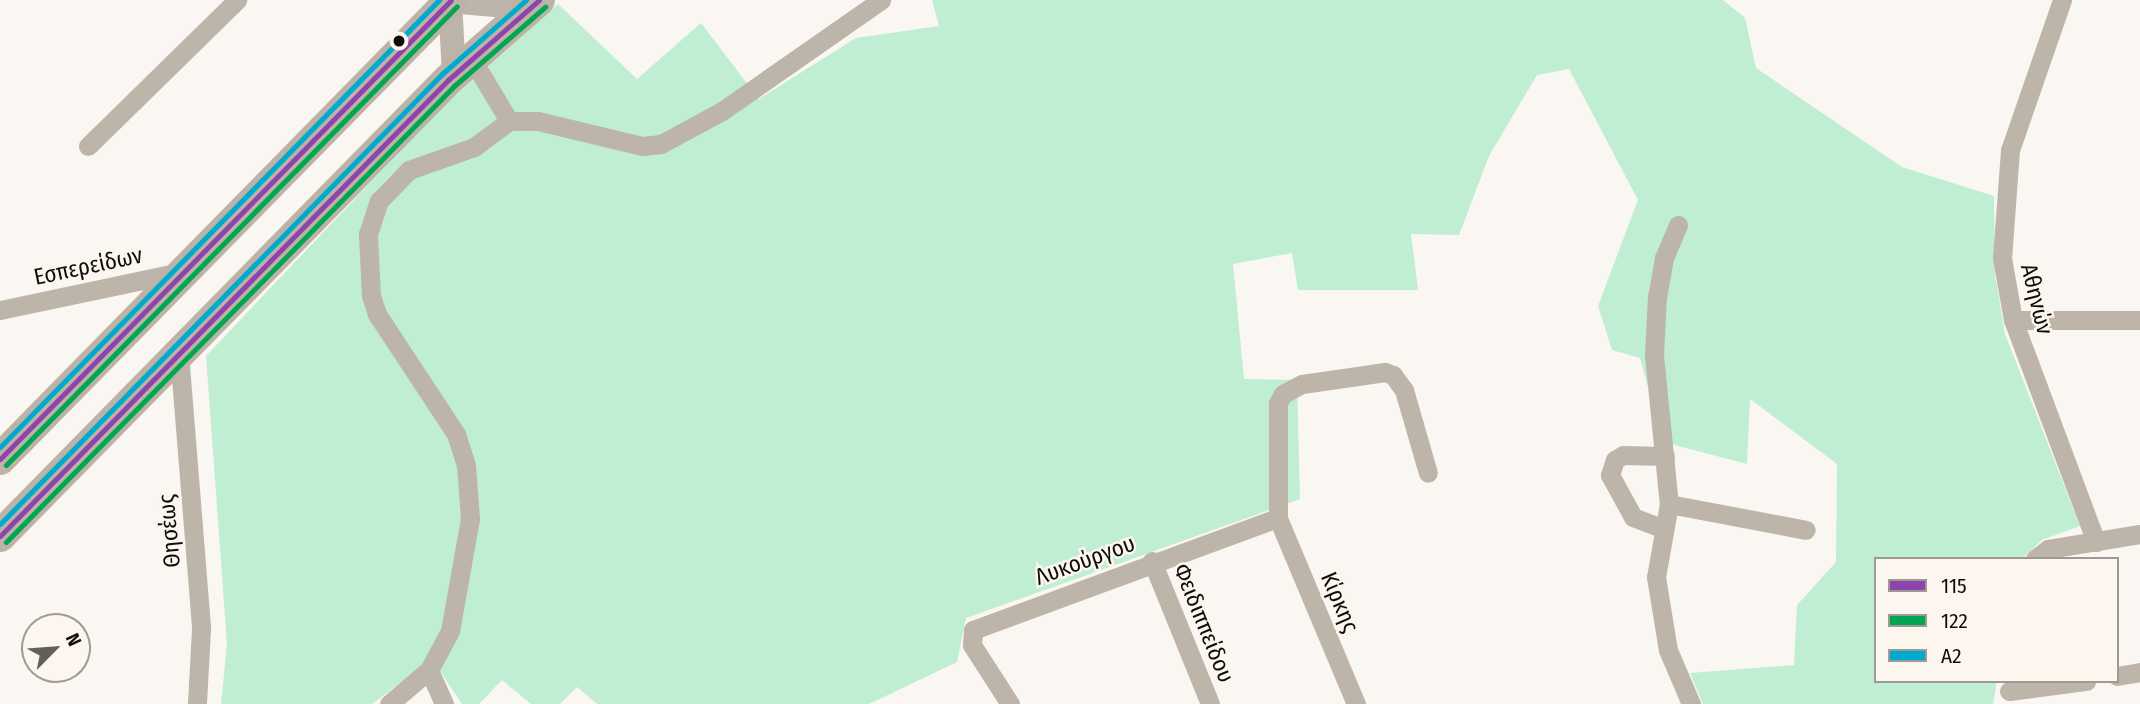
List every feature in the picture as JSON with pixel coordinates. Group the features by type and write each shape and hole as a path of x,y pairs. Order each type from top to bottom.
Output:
{"highway":[{"path":"0,459 450,0"},
{"path":"0,536 463,67 534,4"}],"street":[{"path":"88,146 237,0"},
{"path":"509,121 463,67 450,0 534,4"},
{"path":"389,704 429,670 450,631 463,574 470,519 467,465 452,427 377,314 371,296 368,234 379,201 409,170 474,147 509,121 538,121 642,146 661,144 722,111 881,0"},
{"name":"Αθηνών","path":"2062,0 2010,150 2002,258 2013,320 2096,542"},
{"path":"1678,225 1664,258 1654,343 1669,504 1656,577 1668,650 1691,704"},
{"name":"Εσπερείδων","path":"0,310 185,271"},
{"path":"2013,320 2140,320"},
{"name":"Θησέως","path":"179,353 201,629 197,704"},
{"path":"1278,518 1278,403 1283,394 1302,384 1385,373 1393,376 1404,390 1428,473"},
{"path":"1664,529 1633,517 1610,475 1610,468 1623,455 1665,456"},
{"path":"1669,504 1806,530"},
{"name":"Λυκούργου","path":"995,696 972,645 973,630 1152,561 1278,518"},
{"name":"Κίρκης","path":"1278,518 1356,704"},
{"path":"2038,557 2048,549 2140,534"},
{"name":"Φειδιππείδου","path":"1152,561 1210,704"},
{"path":"429,670 444,704"},
{"path":"2119,676 2140,672"},
{"path":"2008,692 2072,683"},
{"path":"995,696 1010,704"}],"green space":[{"path":"932,0 1723,0 1745,18 1756,68 1902,167 1994,196 1995,274 2005,334 2080,526 2042,540 2024,557 1874,557 1874,683 1997,683 1993,704 1703,704 1690,673 1794,665 1797,605 1836,562 1837,464 1750,399 1747,464 1663,442 1640,358 1612,350 1598,306 1638,200 1569,69 1537,75 1489,156 1459,235 1411,234 1418,290 1298,290 1292,253 1233,264 1244,379 1297,380 1300,499 966,618 957,662 869,704 597,704 577,687 560,704 531,704 502,680 479,704 462,704 432,659 372,704 221,704 227,644 206,356 440,109 558,4 637,79 701,23 759,99 856,38 939,26"}],"transit line":[{"name":"Α2","path":"0,447 439,0"},
{"name":"115","path":"0,459 451,0"},
{"name":"Α2","path":"0,524 442,74 526,0"},
{"name":"115","path":"0,536 448,80 539,0"},
{"name":"122","path":"6,465 457,6"},
{"name":"122","path":"6,542 454,86 545,7"}]}
